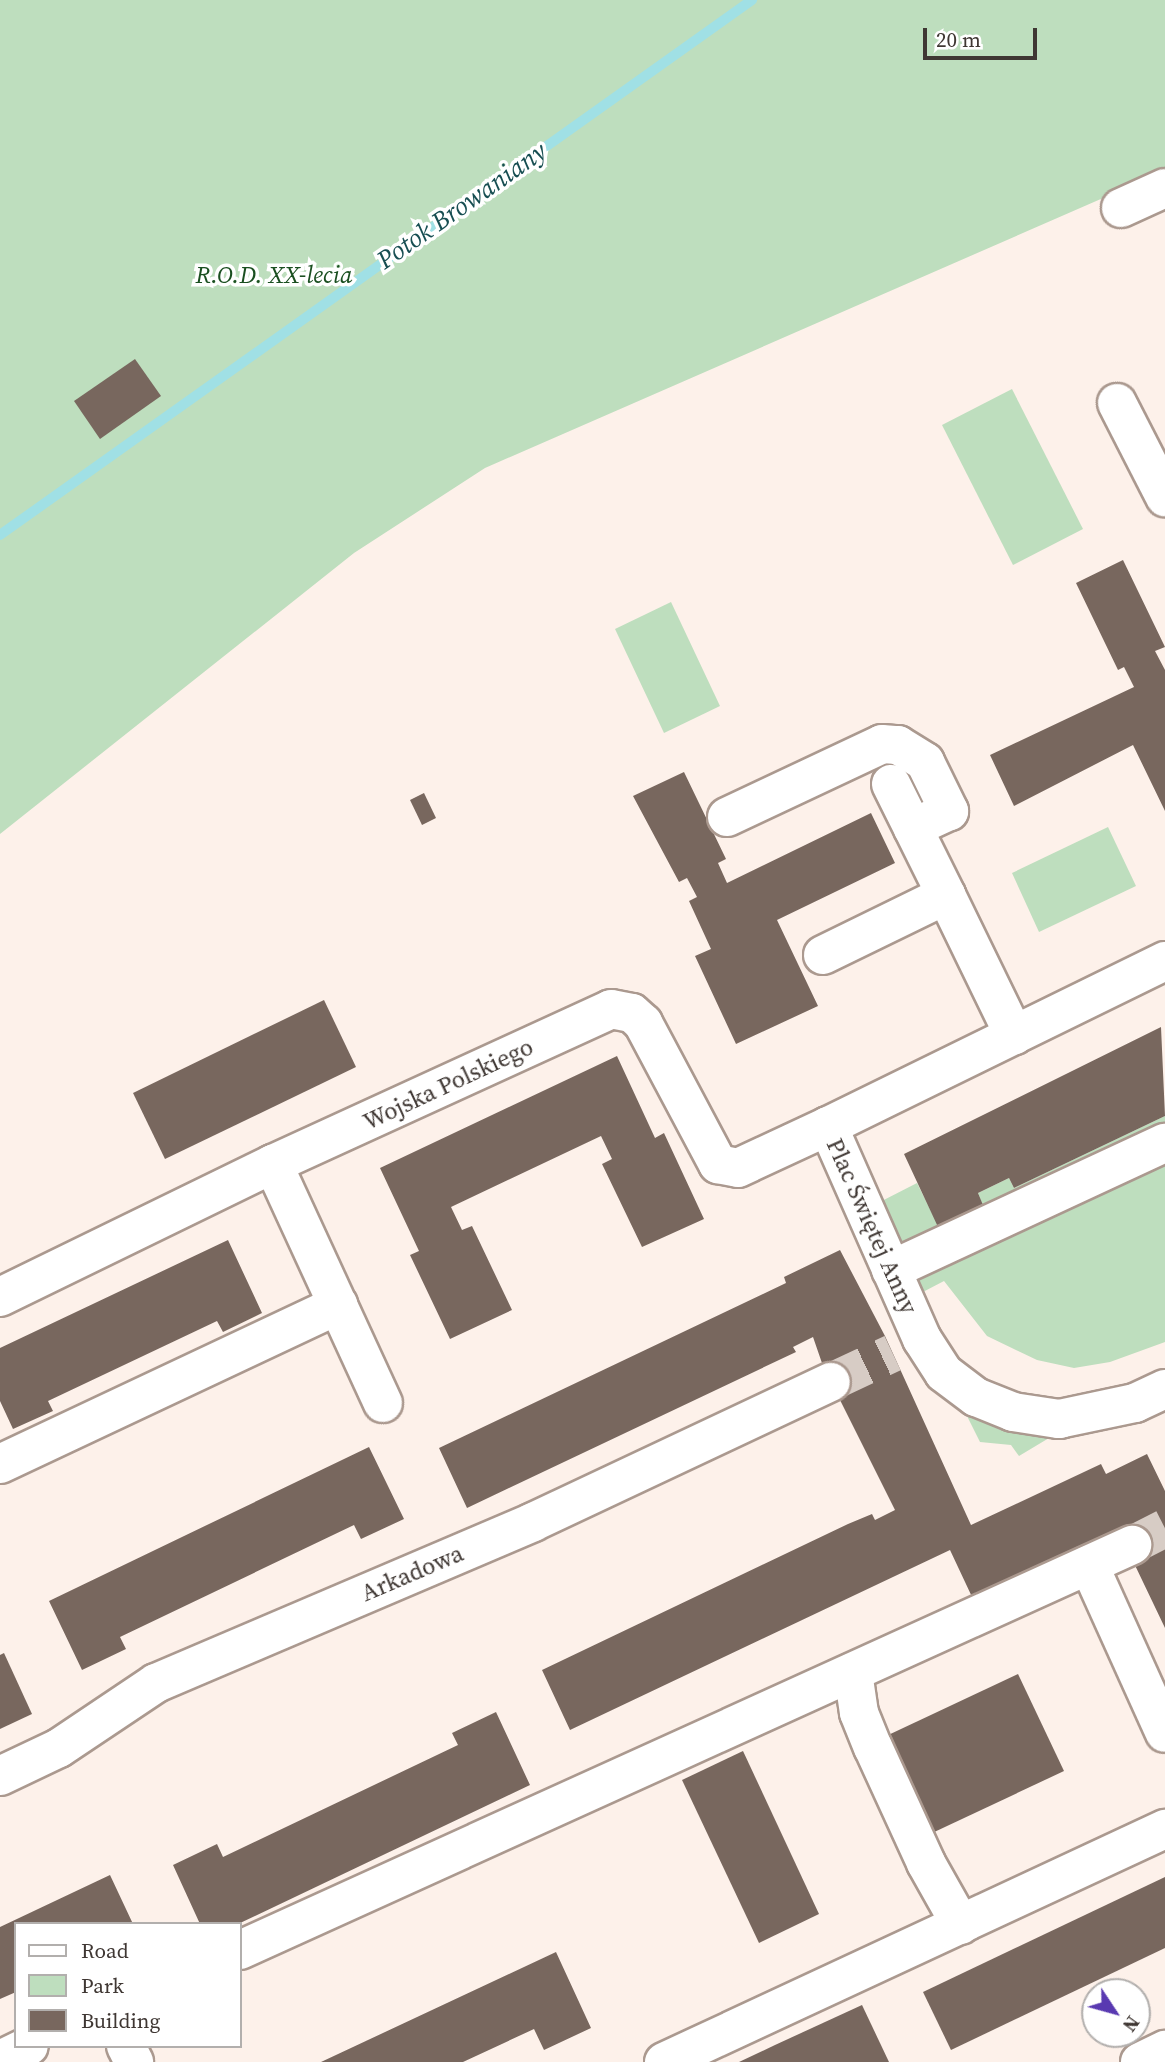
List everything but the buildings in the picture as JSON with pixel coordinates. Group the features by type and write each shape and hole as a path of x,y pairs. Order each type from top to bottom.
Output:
{"street":[{"path":"1121,208 1165,188"},
{"path":"1117,403 1165,497"},
{"path":"727,817 882,744 913,751 925,762 949,811 913,828"},
{"path":"891,784 1014,1035"},
{"path":"823,955 946,895"},
{"name":"Plac Świętej Anny","path":"1165,961 828,1126 891,1270 907,1346 976,1397 1013,1412 1059,1419 1084,1416 1135,1403 1165,1389"},
{"name":"Wojska Polskiego","path":"0,1297 273,1164 611,1009 632,1013 643,1023 713,1160 728,1169 738,1168 828,1126"},
{"path":"891,1270 1165,1143"},
{"path":"273,1164 383,1403"},
{"path":"0,1464 338,1304"},
{"name":"Arkadowa","path":"0,1776 59,1748 156,1683 533,1522 831,1382"},
{"path":"242,1949 1132,1545"},
{"path":"1088,1565 1165,1733"},
{"path":"853,1672 859,1713 873,1747 926,1863 961,1925"},
{"path":"664,2062 1165,1829"},
{"path":"0,2060 25,2048"},
{"path":"1140,2062 1165,2050"}],"green space":[{"name":"R.O.D. XX-lecia","path":"0,0 1165,0 1165,171 485,468 354,553 0,834"},
{"path":"1012,389 1083,529 1013,565 942,425"},
{"path":"671,602 720,706 664,733 615,629"},
{"path":"1108,827 1136,886 1039,932 1012,873"},
{"path":"1165,1116 1165,1342 1110,1362 1074,1368 1037,1360 987,1336 944,1281 921,1293 874,1205 917,1183 939,1227 983,1206 978,1193 1009,1178 1014,1188"},
{"path":"965,1412 1054,1435 1019,1456 1011,1445 980,1442"}],"waterway":[{"name":"Potok Browaniany","path":"0,535 752,0"}],"tunnel":[{"path":"831,1382 893,1353"},
{"path":"1132,1545 1165,1528"}]}
